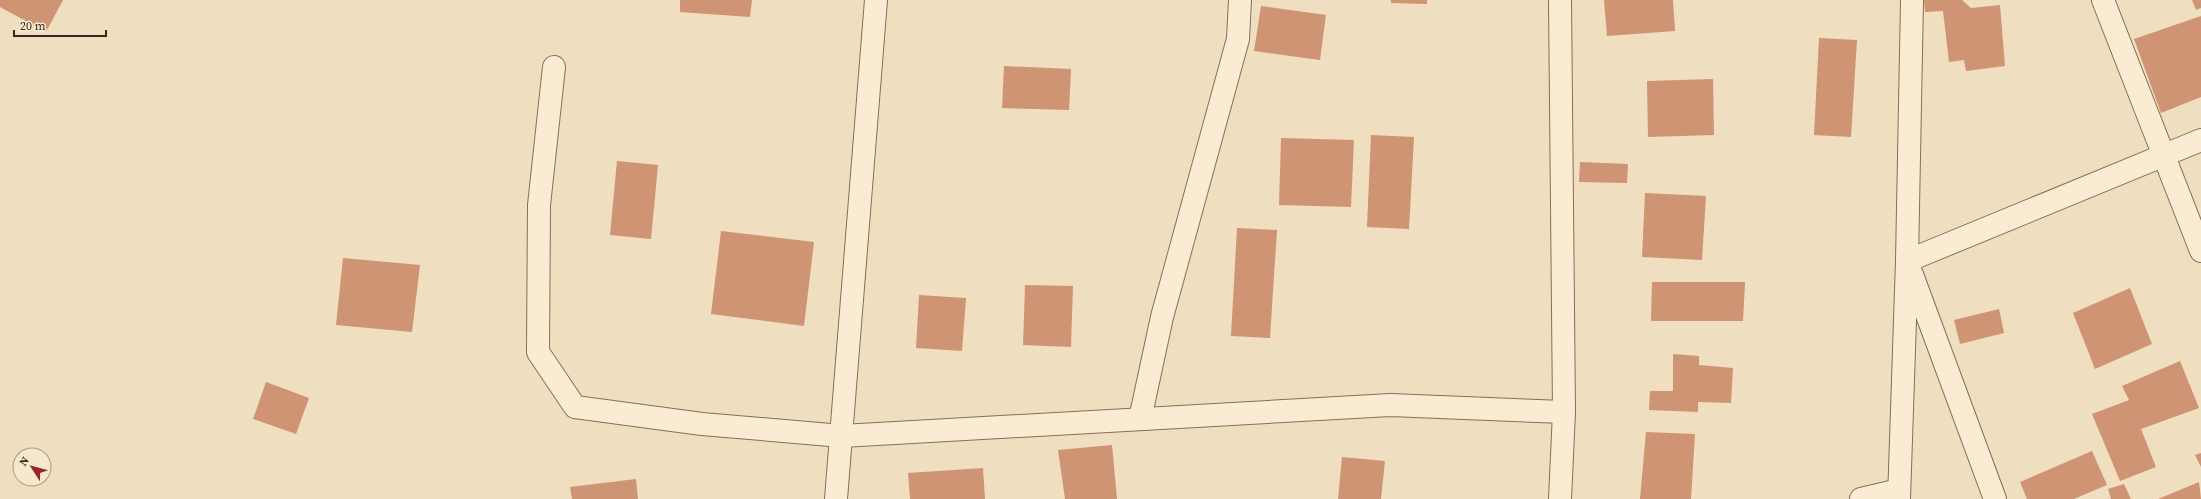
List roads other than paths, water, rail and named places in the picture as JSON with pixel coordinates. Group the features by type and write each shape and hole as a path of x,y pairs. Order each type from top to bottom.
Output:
{"street":[{"path":"836,499 876,0"},
{"path":"1140,419 1162,317 1238,39 1240,0"},
{"path":"1560,0 1564,412 1560,499"},
{"path":"1862,499 1899,494 1907,260 1912,0"},
{"path":"2103,0 2201,252"},
{"path":"554,67 539,205 538,352 574,407 702,424 842,436 1390,405 1564,412"},
{"path":"1907,260 2201,140"},
{"path":"1907,260 1995,499"}]}
